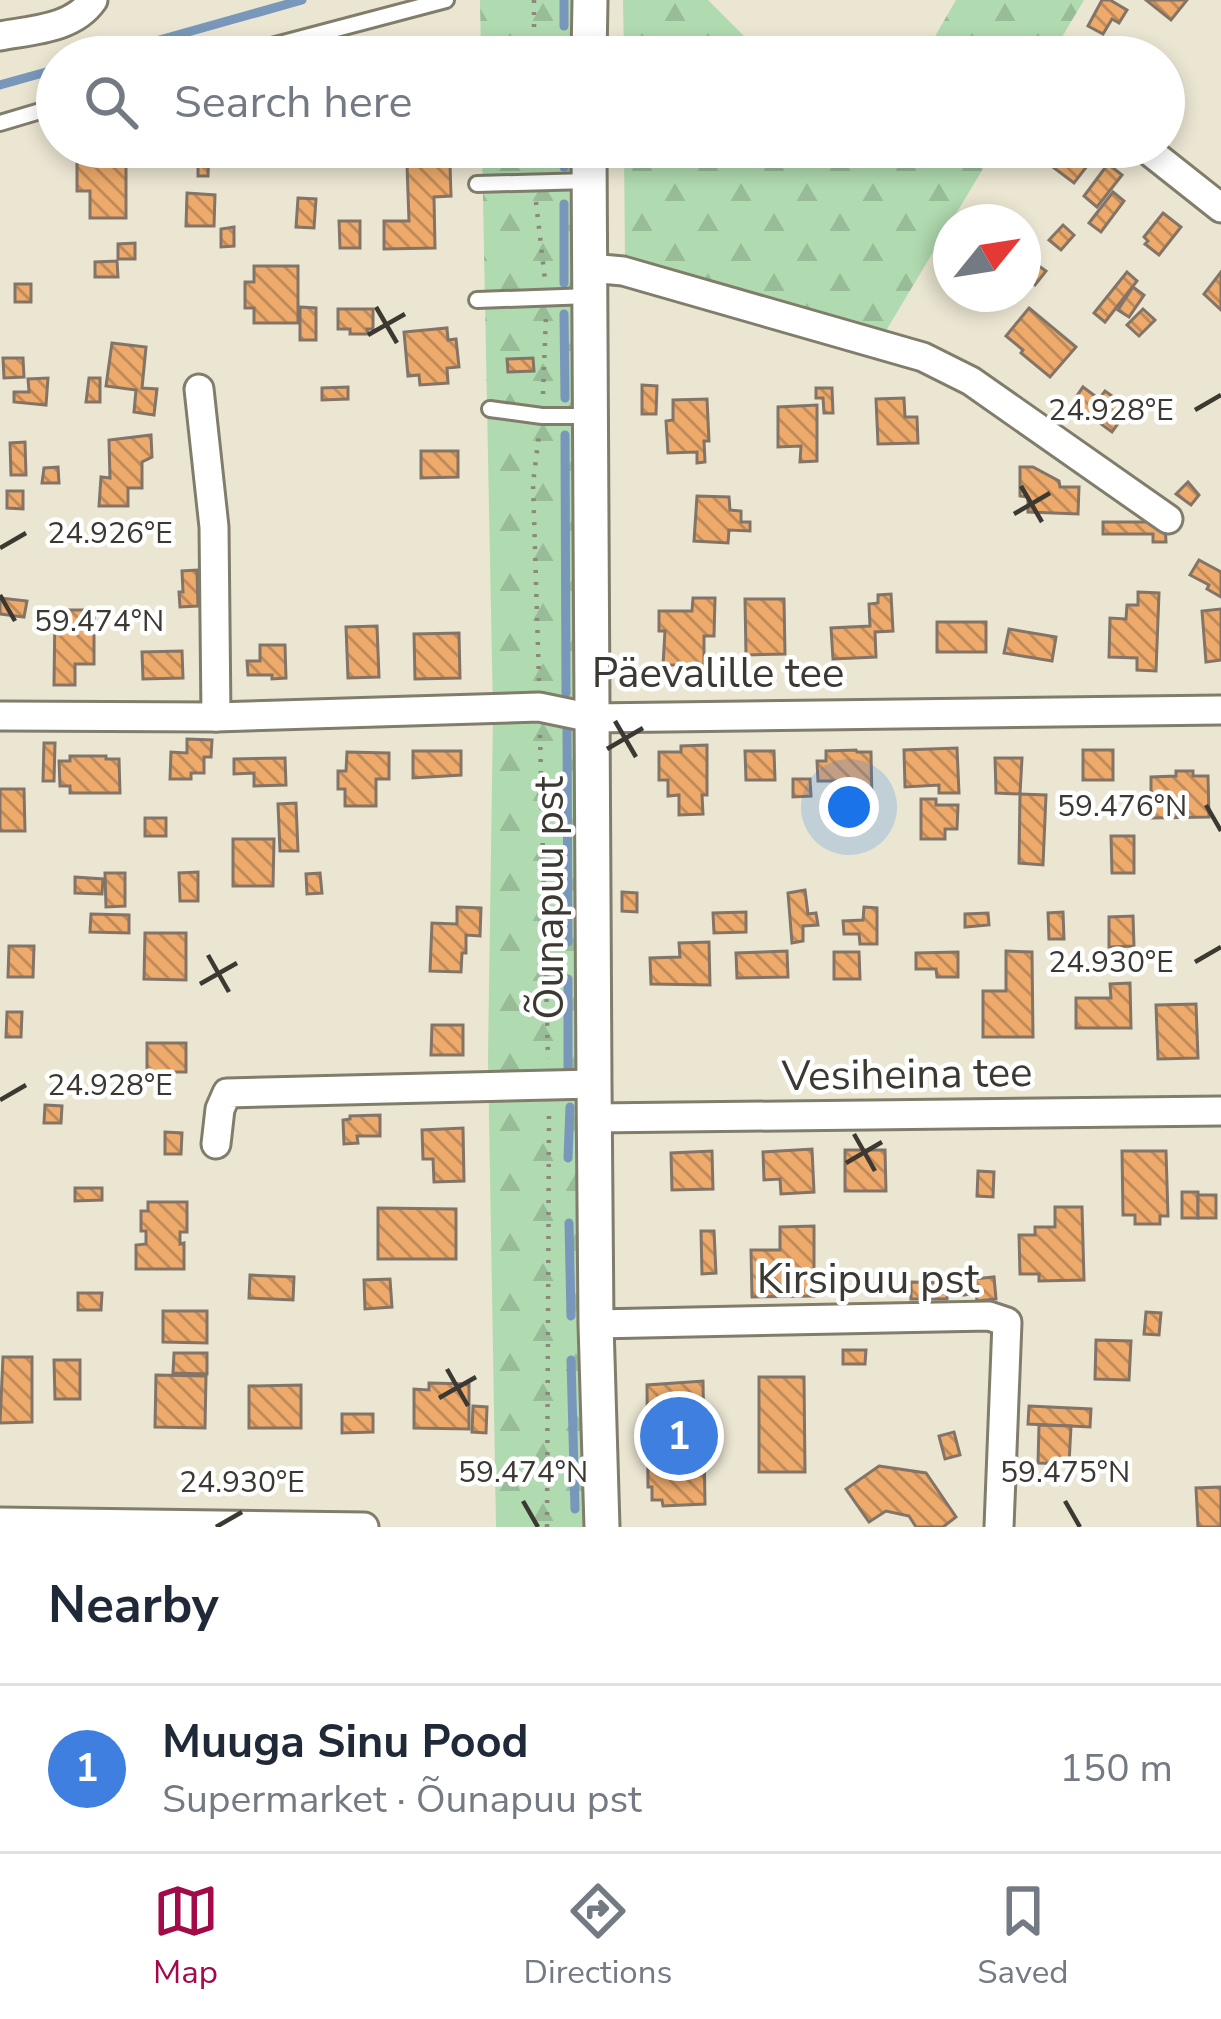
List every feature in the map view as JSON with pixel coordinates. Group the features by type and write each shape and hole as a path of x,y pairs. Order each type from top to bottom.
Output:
{"street":[{"path":"0,36 68,22 93,0"},
{"path":"589,36 590,0"},
{"name":"Õunapuu pst","path":"590,168 594,1101 602,1527"},
{"path":"1171,168 1221,208"},
{"path":"590,282 623,271 923,358 971,381 1168,519"},
{"path":"199,388 214,527 215,716"},
{"name":"Päevalille tee","path":"0,716 215,716 539,706 592,718 1221,710"},
{"name":"Vesiheina tee","path":"216,1144 226,1093 549,1085 594,1101 1221,1112"},
{"name":"Kirsipuu pst","path":"596,1324 989,1316 1006,1322 999,1527"},
{"path":"0,1522 364,1527"}],"lane":[{"path":"310,36 446,0"},
{"path":"0,123 36,112"},
{"path":"477,184 535,184 579,168"},
{"path":"477,300 547,296 590,282"},
{"path":"490,409 591,416"}],"path":[{"path":"535,168 547,296 542,416 533,484 549,1085 547,1527"}],"green space":[{"path":"480,0 574,0 573,36 481,36"},
{"path":"623,0 708,0 744,36 624,36"},
{"path":"956,0 1084,0 1063,36 935,36"},
{"path":"482,168 574,168 585,1527 496,1527 488,1058 493,714"},
{"path":"624,168 983,168 962,204 933,204 933,252 884,334 625,264"}],"building":[{"path":"1102,0 1127,10 1119,23 1112,19 1103,34 1088,26"},
{"path":"1146,0 1187,0 1171,20"},
{"path":"77,168 126,168 126,218 90,218 90,191 77,191"},
{"path":"407,168 450,168 451,196 434,197 435,248 384,249 384,221 409,221"},
{"path":"1054,168 1086,168 1074,183"},
{"path":"1105,168 1122,175 1097,207 1084,196"},
{"path":"1113,192 1124,201 1101,232 1089,223"},
{"path":"187,193 215,195 214,226 186,226"},
{"path":"298,198 316,199 314,228 296,227"},
{"path":"1163,213 1181,227 1159,255 1145,244 1144,237"},
{"path":"339,221 360,221 360,248 340,248"},
{"path":"1063,225 1074,235 1061,250 1049,240"},
{"path":"234,227 234,246 221,247 221,229"},
{"path":"135,243 135,259 118,259 118,244"},
{"path":"117,261 118,277 95,277 95,262"},
{"path":"254,266 298,266 298,323 254,323 254,308 245,308 245,282 254,282"},
{"path":"1127,272 1137,281 1105,322 1094,313"},
{"path":"1221,272 1221,310 1204,294"},
{"path":"15,284 31,284 31,302 15,302"},
{"path":"1133,287 1144,295 1129,317 1118,310"},
{"path":"300,307 316,308 316,340 300,340"},
{"path":"338,309 373,309 373,329 367,329 368,334 350,334 350,329 338,329"},
{"path":"1143,309 1155,320 1139,336 1127,325"},
{"path":"1026,312 1034,312 1076,347 1050,377 1006,336"},
{"path":"447,328 448,340 456,339 459,367 447,368 448,383 420,385 419,375 408,376 404,332"},
{"path":"112,343 146,347 142,388 157,389 154,415 134,412 136,390 106,386"},
{"path":"3,358 23,358 24,377 4,378"},
{"path":"533,358 534,371 508,372 507,359"},
{"path":"48,378 46,405 14,402 14,392 29,392 28,379"},
{"path":"89,378 100,378 100,402 86,402"},
{"path":"642,385 657,386 656,414 642,414"},
{"path":"348,387 348,399 322,400 322,388"},
{"path":"1083,387 1099,399 1105,391 1129,408 1112,432 1072,403"},
{"path":"816,388 832,388 833,413 824,413 823,398 816,398"},
{"path":"904,398 905,417 917,417 918,443 878,444 876,399"},
{"path":"707,399 705,462 697,463 697,452 668,453 666,421 673,420 673,400"},
{"path":"817,405 817,461 800,462 801,446 778,447 778,407"},
{"path":"151,435 152,457 142,462 142,488 128,488 128,506 99,506 101,477 110,478 109,440"},
{"path":"25,442 26,475 11,475 10,443"},
{"path":"421,451 458,451 458,477 421,478"},
{"path":"58,467 59,483 42,483 44,468"},
{"path":"1020,467 1033,467 1059,481 1060,487 1079,487 1078,514 1028,512 1028,497 1020,496"},
{"path":"1188,482 1199,495 1191,505 1176,494"},
{"path":"7,491 23,491 23,509 7,508"},
{"path":"697,496 729,497 730,510 741,511 741,522 750,522 750,531 729,530 728,543 694,541"},
{"path":"1103,522 1165,522 1166,542 1153,542 1153,534 1103,534"},
{"path":"1199,560 1221,572 1221,597 1190,575"},
{"path":"197,570 198,606 180,607 182,571"},
{"path":"1138,592 1159,593 1156,671 1137,670 1137,658 1109,657 1110,618 1126,619 1127,605 1138,605"},
{"path":"891,594 893,631 875,632 876,657 833,659 831,628 870,626 869,604 878,603 878,595"},
{"path":"0,598 27,601 24,617 0,614"},
{"path":"693,598 715,598 714,636 704,636 704,665 663,665 665,631 659,631 659,611 692,611"},
{"path":"745,599 784,599 785,654 746,655"},
{"path":"1221,609 1221,660 1206,662 1202,611"},
{"path":"55,610 94,610 94,664 75,664 75,685 54,685"},
{"path":"937,622 986,622 986,652 937,652"},
{"path":"377,626 379,677 348,678 346,627"},
{"path":"1009,629 1056,637 1052,661 1004,653"},
{"path":"459,633 460,678 415,679 414,634"},
{"path":"260,645 285,645 286,678 248,675 247,661 260,661"},
{"path":"182,651 183,678 143,679 142,652"},
{"path":"187,739 212,740 211,757 204,757 204,773 191,773 191,779 170,779 171,752 187,753"},
{"path":"44,743 55,743 54,781 43,781"},
{"path":"707,745 703,814 679,815 679,795 668,796 668,780 659,780 659,752"},
{"path":"957,748 959,793 939,793 939,785 905,787 904,750"},
{"path":"1083,750 1113,750 1113,780 1083,780"},
{"path":"413,751 461,751 461,775 413,778"},
{"path":"745,751 774,751 775,780 746,780"},
{"path":"826,751 871,752 872,803 852,804 851,781 818,781 817,761 826,761"},
{"path":"347,752 389,753 389,779 376,779 376,806 345,806 338,771 346,771"},
{"path":"70,756 119,759 120,793 70,793 70,786 60,786 59,761 70,761"},
{"path":"285,758 286,785 254,786 254,773 234,774 234,759"},
{"path":"995,758 1022,758 1020,794 996,793"},
{"path":"1176,771 1208,776 1209,817 1151,818 1151,777 1176,776"},
{"path":"793,779 810,779 811,796 793,797"},
{"path":"0,789 24,789 25,831 0,831"},
{"path":"1020,794 1046,795 1043,865 1019,863"},
{"path":"921,799 958,805 957,829 945,829 945,839 921,839"},
{"path":"296,803 298,851 280,851 278,804"},
{"path":"145,818 166,818 166,836 145,836"},
{"path":"1111,836 1134,836 1134,873 1112,873"},
{"path":"233,839 274,839 273,886 233,886"},
{"path":"198,872 198,901 180,901 179,873"},
{"path":"105,873 125,873 125,906 106,907"},
{"path":"320,873 322,893 307,894 306,874"},
{"path":"75,877 103,879 102,894 75,893"},
{"path":"805,890 808,914 816,913 818,925 803,926 803,941 792,943 788,893"},
{"path":"622,892 637,893 637,912 622,911"},
{"path":"457,907 481,908 480,936 466,935 461,972 430,971 432,923 457,924"},
{"path":"864,907 877,908 877,944 860,944 859,934 844,934 843,921 863,920"},
{"path":"746,912 746,932 714,933 713,913"},
{"path":"1063,912 1064,939 1049,939 1048,913"},
{"path":"988,913 989,925 965,927 965,914"},
{"path":"91,914 129,915 129,933 90,932"},
{"path":"1133,916 1134,946 1109,947 1109,917"},
{"path":"145,933 186,933 186,980 144,979"},
{"path":"709,942 710,985 651,984 650,958 680,957 679,943"},
{"path":"9,946 34,946 33,977 8,977"},
{"path":"787,951 788,977 737,978 736,953"},
{"path":"1006,951 1032,952 1033,1037 983,1037 983,991 1006,991"},
{"path":"834,952 859,952 860,979 834,979"},
{"path":"958,952 958,977 937,977 936,969 916,969 916,953"},
{"path":"1130,983 1131,1028 1076,1028 1076,998 1111,998 1110,984"},
{"path":"1196,1004 1198,1058 1158,1059 1156,1005"},
{"path":"7,1012 22,1012 21,1037 6,1037"},
{"path":"432,1025 463,1025 463,1055 431,1055"},
{"path":"147,1043 186,1043 186,1072 147,1072"},
{"path":"45,1105 62,1106 61,1123 44,1123"},
{"path":"380,1115 380,1136 357,1136 358,1143 344,1144 343,1120"},
{"path":"463,1128 464,1181 434,1182 433,1159 423,1159 422,1130"},
{"path":"165,1132 182,1133 181,1154 165,1154"},
{"path":"812,1149 814,1192 781,1194 780,1179 764,1180 763,1152"},
{"path":"845,1150 885,1150 886,1191 845,1191"},
{"path":"712,1151 713,1189 672,1190 671,1153"},
{"path":"1122,1151 1166,1151 1168,1216 1160,1216 1160,1224 1135,1224 1135,1215 1123,1215"},
{"path":"978,1171 994,1172 993,1197 977,1196"},
{"path":"75,1188 102,1188 102,1200 75,1201"},
{"path":"1182,1192 1198,1192 1198,1218 1182,1218"},
{"path":"1198,1195 1216,1195 1216,1218 1198,1218"},
{"path":"148,1202 187,1202 187,1232 180,1232 184,1269 136,1269 136,1245 146,1244 141,1211 148,1211"},
{"path":"1055,1207 1082,1207 1084,1280 1039,1281 1039,1274 1020,1274 1019,1235 1035,1235 1035,1227 1055,1227"},
{"path":"378,1208 456,1209 456,1259 378,1259"},
{"path":"814,1226 814,1296 752,1297 751,1250 780,1250 780,1227"},
{"path":"701,1231 714,1231 716,1273 702,1274"},
{"path":"250,1275 294,1277 293,1300 249,1298"},
{"path":"994,1277 996,1299 977,1301 976,1293 964,1295 963,1280"},
{"path":"390,1279 392,1307 365,1309 364,1280"},
{"path":"911,1282 948,1283 947,1299 911,1299"},
{"path":"78,1293 102,1293 101,1310 78,1310"},
{"path":"163,1311 207,1311 207,1343 163,1342"},
{"path":"1146,1312 1161,1313 1159,1335 1144,1334"},
{"path":"1096,1340 1131,1341 1129,1380 1095,1379"},
{"path":"843,1350 866,1350 865,1364 843,1364"},
{"path":"174,1353 207,1353 207,1374 173,1373"},
{"path":"3,1357 32,1357 32,1422 0,1423"},
{"path":"54,1360 80,1360 80,1399 55,1399"},
{"path":"156,1375 206,1376 205,1428 155,1427"},
{"path":"759,1377 804,1377 805,1472 759,1472"},
{"path":"703,1381 705,1504 663,1506 662,1500 652,1500 652,1487 648,1487 647,1385"},
{"path":"429,1383 469,1384 469,1429 414,1428 414,1389 429,1390"},
{"path":"301,1385 301,1428 249,1428 249,1386"},
{"path":"473,1406 487,1407 486,1433 472,1432"},
{"path":"1029,1406 1091,1409 1090,1427 1028,1424"},
{"path":"342,1414 373,1414 373,1432 342,1433"},
{"path":"1039,1425 1071,1426 1069,1464 1038,1463"},
{"path":"954,1432 960,1455 945,1459 939,1436"},
{"path":"879,1466 926,1473 956,1517 943,1527 916,1527 909,1516 886,1511 869,1522 846,1489"},
{"path":"1221,1487 1221,1527 1198,1527 1196,1488"}],"waterway":[{"path":"174,36 302,0"},
{"path":"564,0 564,26"},
{"path":"0,85 36,75"},
{"path":"564,204 564,283"},
{"path":"564,314 565,398"},
{"path":"565,435 566,693"},
{"path":"567,728 568,942"},
{"path":"568,979 568,1068"},
{"path":"568,1158 570,1107"},
{"path":"569,1223 571,1316"},
{"path":"571,1360 575,1509"}],"place":[{"name":"Muuga Sinu Pood","path":"679,1436"}]}
